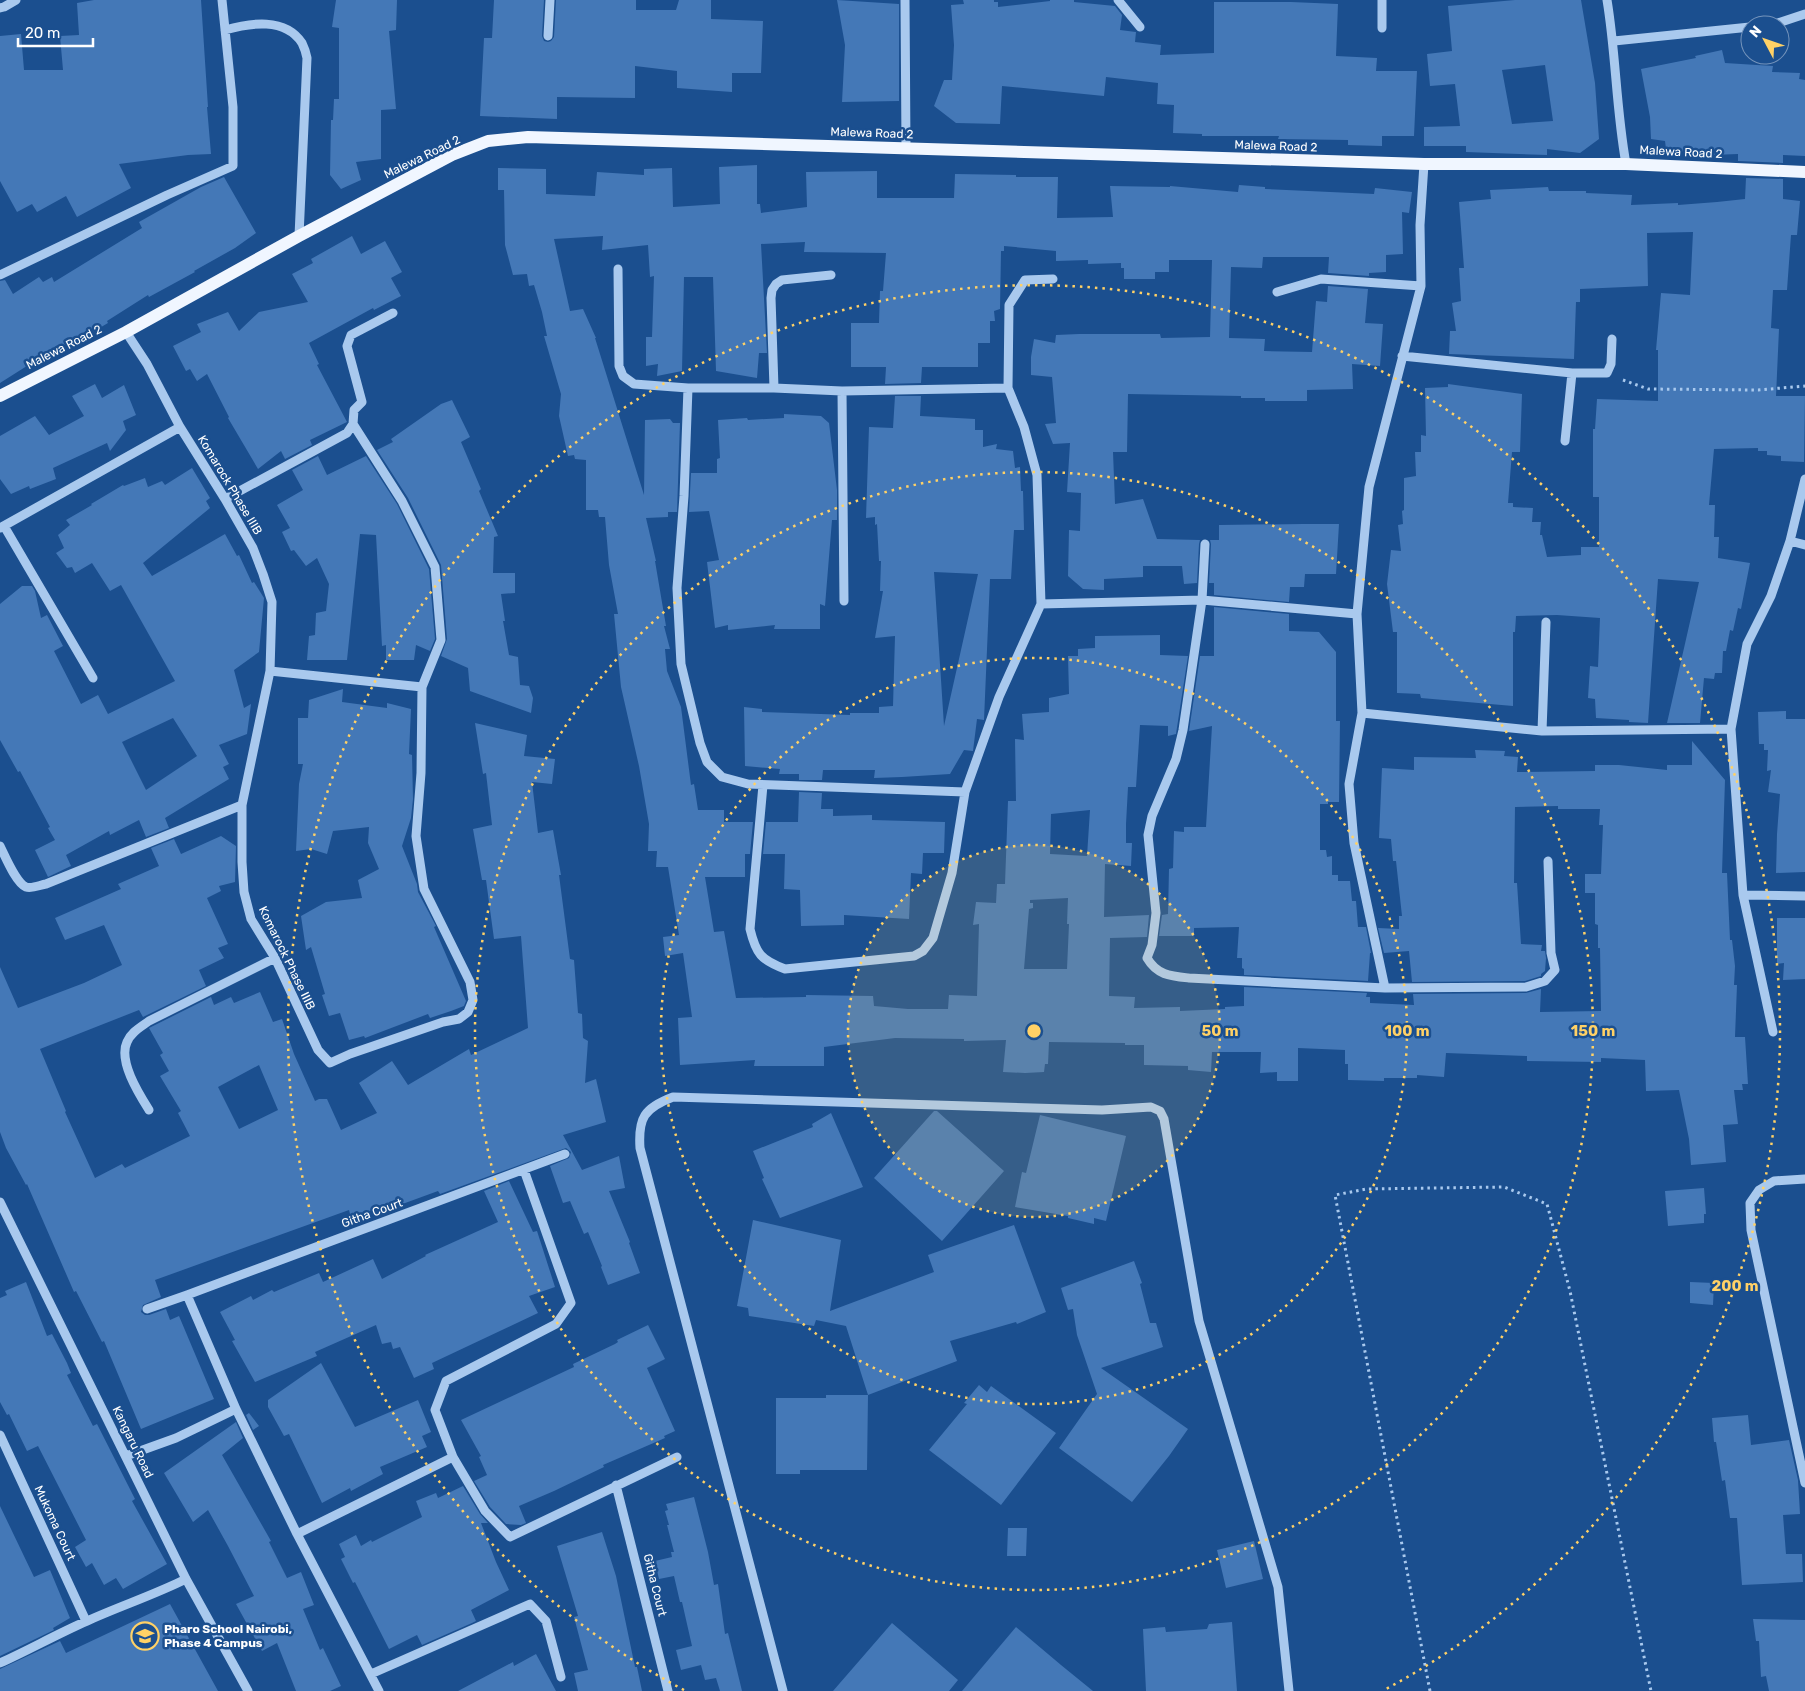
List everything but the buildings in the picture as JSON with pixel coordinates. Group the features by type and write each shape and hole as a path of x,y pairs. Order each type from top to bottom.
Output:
{"main road":[{"name":"Malewa Road 2","path":"0,396 126,332 299,236 452,155 488,141 528,137 1424,164 1626,164 1805,172"}],"street":[{"path":"0,8 16,0"},
{"path":"0,275 233,166 233,107 222,0"},
{"path":"548,36 550,0"},
{"path":"905,0 906,148"},
{"path":"1118,0 1140,27"},
{"path":"1382,0 1382,28"},
{"path":"1607,0 1614,41 1619,126 1626,164"},
{"path":"1790,19 1805,14"},
{"path":"225,30 242,25 274,24 289,30 302,43 308,58 299,236"},
{"path":"1614,41 1740,28"},
{"path":"1385,988 1354,843 1349,784 1362,713 1357,614 1369,487 1421,286 1420,225 1424,164"},
{"path":"618,269 619,366 623,376 634,384 688,388 774,388 842,391 1008,388"},
{"path":"774,388 770,309 772,290 782,280 831,275"},
{"path":"762,785 750,929 755,948 769,963 785,969 914,956 923,951 932,938 952,873 965,792 999,697 1041,604 1037,475 1024,428 1008,388 1009,305 1025,280 1053,279"},
{"path":"1277,292 1321,279 1421,286"},
{"path":"226,498 347,433 353,424 354,410 362,402 347,346 350,334 393,313"},
{"name":"Komarock Phase IIIB","path":"126,332 147,364 180,427 226,498 252,548 272,602 270,671 242,805 244,892 251,919 275,958 318,1050 330,1063 350,1054 443,1022 459,1019 468,1012 473,1000 470,982 424,889 416,836 421,773 422,687 441,640 435,567 402,502 353,424"},
{"path":"1402,356 1572,373 1607,373 1611,364 1612,339"},
{"path":"1565,441 1572,373"},
{"path":"688,388 684,496 677,588 682,664 700,743 707,762 722,778 748,784 965,792"},
{"path":"842,391 844,601"},
{"path":"94,678 2,527 180,427"},
{"path":"1773,1032 1743,895 1731,729 1747,644 1771,596 1790,541 1805,479"},
{"path":"1790,541 1805,545"},
{"path":"1205,544 1202,600 1183,730 1176,759 1152,816 1148,835 1156,913 1152,945 1147,958 1151,966 1167,976 1385,988 1526,987 1545,981 1556,970 1551,954 1548,861"},
{"path":"1041,604 1202,600 1357,614"},
{"path":"1542,731 1546,622"},
{"path":"270,671 422,687"},
{"path":"1362,713 1542,731 1731,729"},
{"path":"0,846 20,882 28,888 32,888 242,805"},
{"path":"1743,895 1805,896"},
{"path":"149,1110 131,1078 125,1056 126,1043 134,1032 150,1021 275,958"},
{"path":"783,1691 640,1148 638,1130 645,1115 654,1104 672,1097 1102,1110 1151,1107 1160,1111 1164,1119 1199,1321 1278,1587 1288,1691"},
{"name":"Githa Court","path":"147,1309 565,1154"},
{"path":"524,1170 571,1304 556,1324 446,1381 436,1410 454,1457 485,1511 510,1537 677,1457"},
{"path":"1805,1178 1774,1181 1759,1190 1750,1203 1751,1230 1805,1483"},
{"name":"Kangaru Road","path":"0,1202 186,1580 248,1691"},
{"path":"187,1295 236,1409 296,1534 379,1691"},
{"path":"126,1456 176,1438 236,1409"},
{"name":"Mukoma Court","path":"0,1435 86,1621"},
{"path":"296,1534 454,1457"},
{"name":"Githa Court","path":"616,1485 668,1691"},
{"path":"0,1664 40,1646 86,1621 186,1580"},
{"path":"371,1674 530,1604 546,1621 561,1677"}],"path":[{"path":"1607,373 1648,389 1758,390 1805,386"},
{"path":"1430,1691 1335,1195 1366,1189 1504,1186 1547,1204 1570,1291 1651,1691"}],"place":[{"name":"Pharo School Nairobi, Phase 4 Campus","path":"145,1636"}]}
